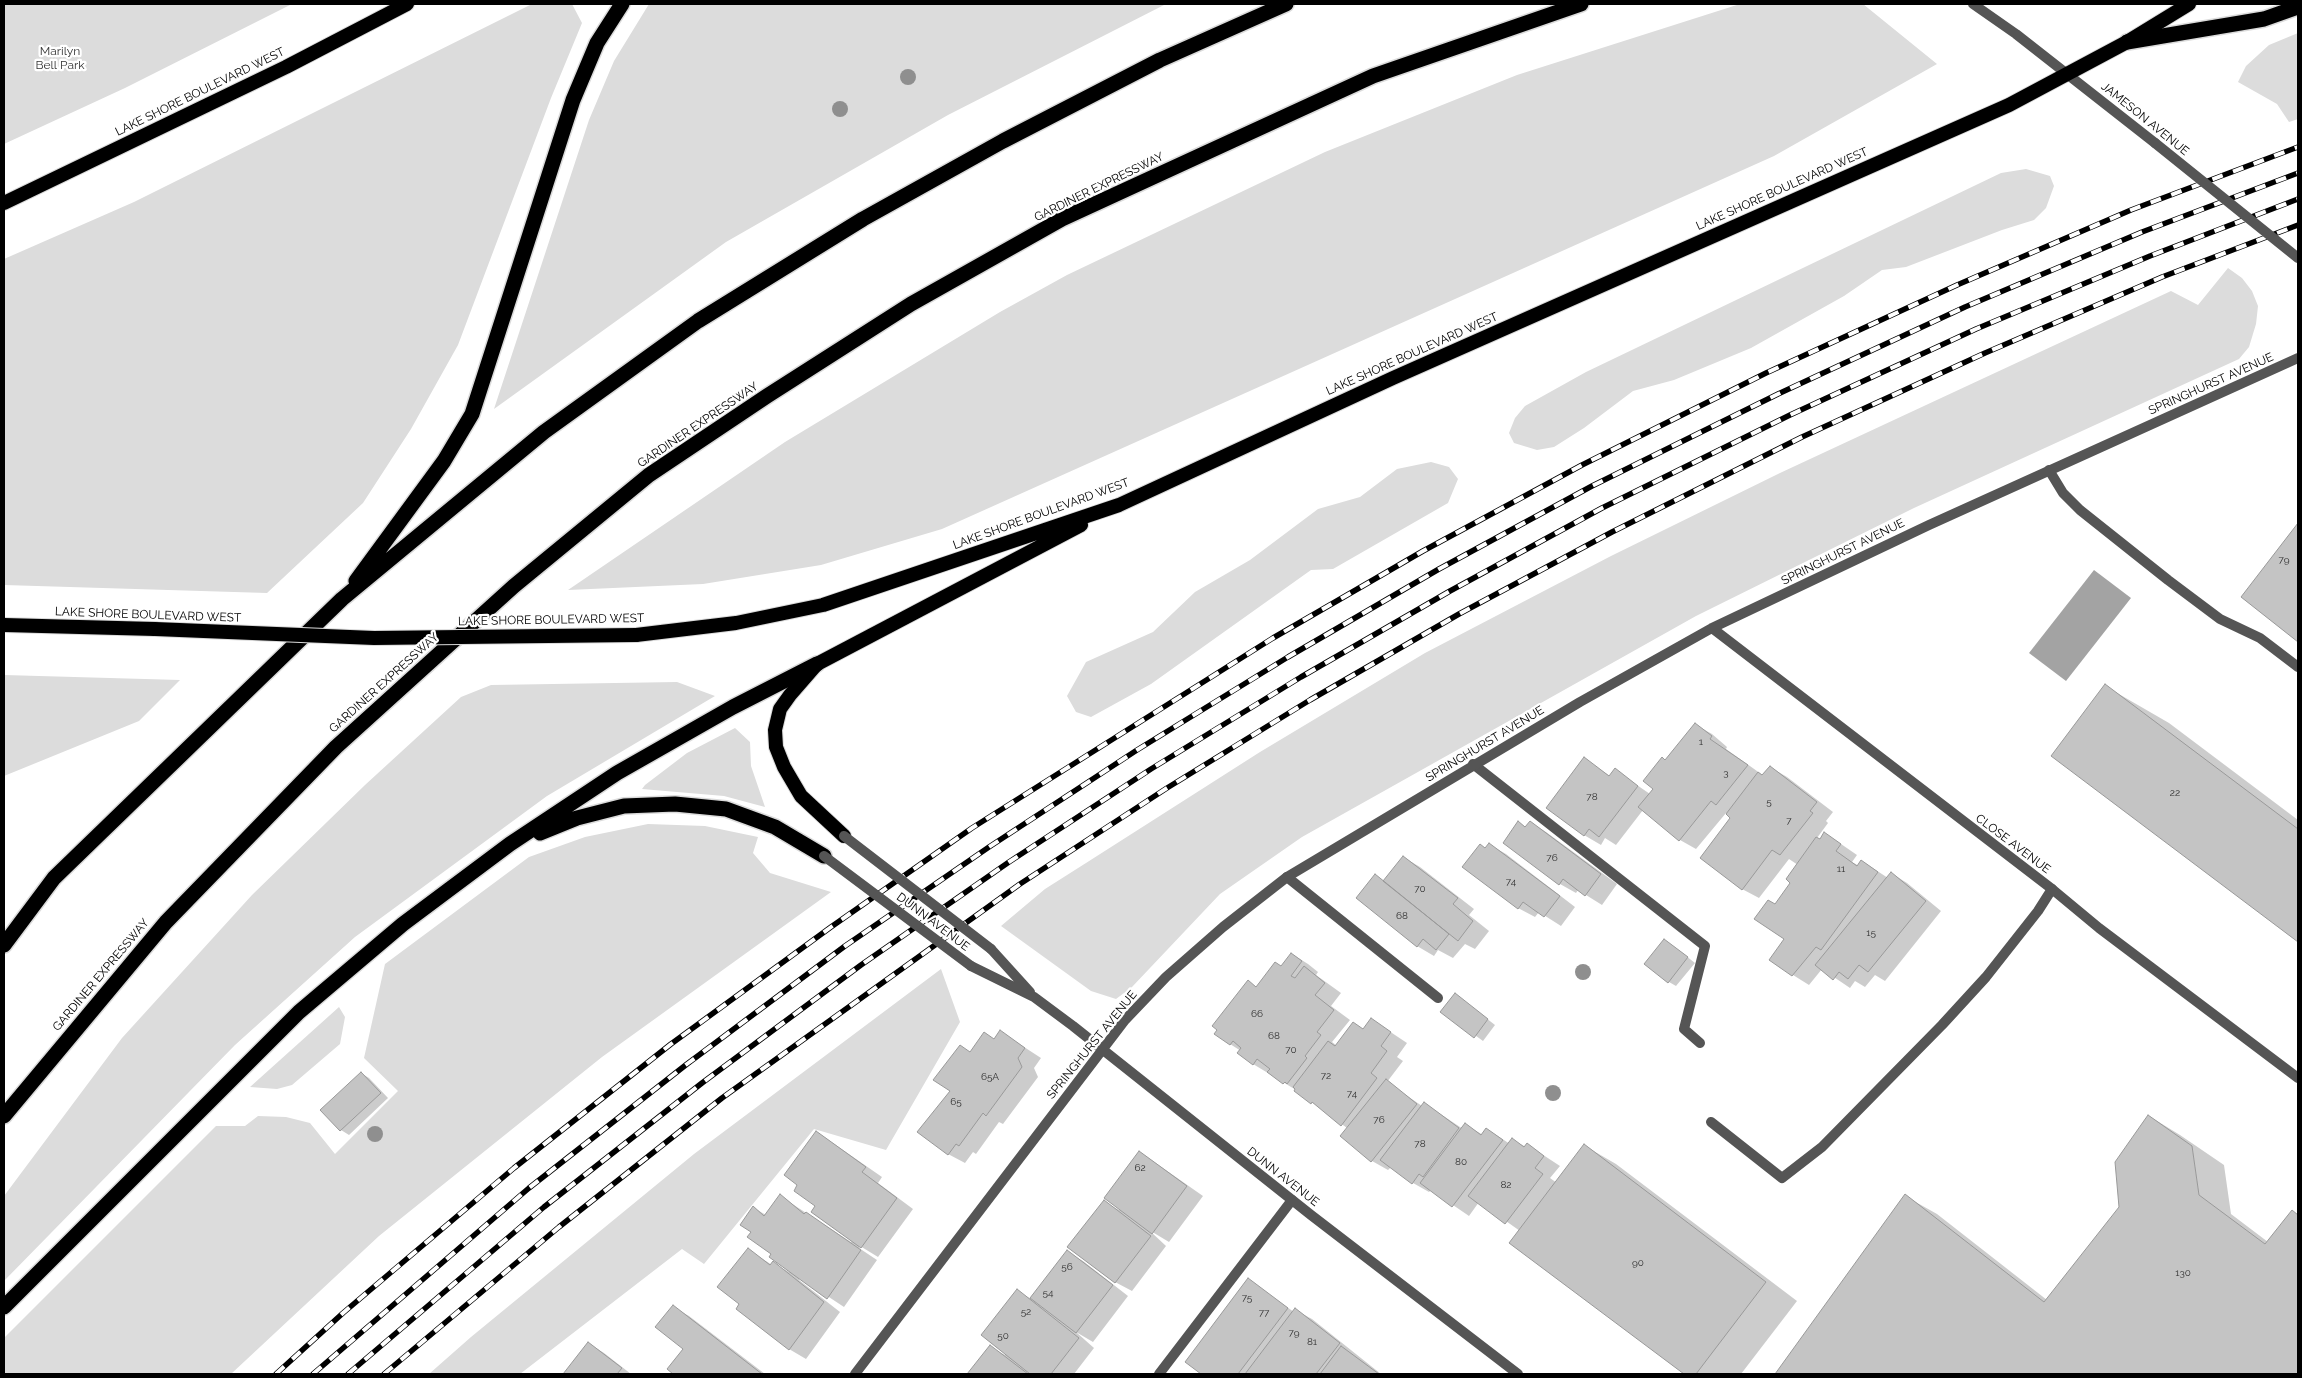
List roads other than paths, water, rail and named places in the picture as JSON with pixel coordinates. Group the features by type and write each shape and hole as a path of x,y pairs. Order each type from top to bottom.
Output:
{"highway":[{"name":"LAKE SHORE BOULEVARD WEST","path":"4,203 286,67 407,4"},
{"path":"342,599 444,462 472,414 574,100 597,42 622,4"},
{"path":"4,945 54,878 342,599 544,432 698,321 863,219 1003,141 1160,60 1286,4"},
{"name":"GARDINER EXPRESSWAY","path":"4,1116 166,922 336,747 514,586 649,475 767,396 911,304 1062,219 1373,76 1581,4"},
{"name":"LAKE SHORE BOULEVARD WEST","path":"4,625 374,638 636,635 736,623 823,605 1119,505 1393,378 2009,105 2127,42 2189,4"},
{"path":"2127,42 2264,19 2298,7"},
{"path":"4,1307 299,1012 403,924 510,844 617,773 733,706 817,664 1119,505"},
{"path":"817,664 780,709 775,730 776,747 784,767 800,796 844,836"},
{"path":"510,844 577,818 624,806 675,804 726,809 775,827 824,856"}],"street":[{"name":"JAMESON AVENUE","path":"1973,4 2067,74 2298,258"},
{"name":"SPRINGHURST AVENUE","path":"855,1374 1102,1049 1166,977 1223,927 1287,878 1473,764 1712,628 2049,470 2298,358"},
{"path":"2049,470 2063,494 2080,510 2168,580 2220,619 2260,638 2298,667"},
{"name":"CLOSE AVENUE","path":"1712,628 2099,928 2298,1078"},
{"path":"1473,764 1705,946 1684,1030 1700,1043"},
{"name":"DUNN AVENUE","path":"844,836 991,949 1034,997 1292,1200 1518,1374"},
{"name":"DUNN AVENUE","path":"824,856 971,966 1034,997"},
{"path":"1287,878 1438,998"},
{"path":"1711,1122 1782,1178 1822,1147 1942,1025 1986,977 2038,912 2052,890"},
{"path":"1159,1374 1292,1200"}],"railway":[{"path":"276,1374 343,1313 514,1168 671,1044 831,927 972,828 1273,638 1423,551 1582,465 1766,373 1957,285 2131,210 2298,147"},
{"path":"313,1374 529,1188 687,1064 845,946 989,847 1137,750 1288,657 1439,569 1592,486 1778,394 1965,307 2142,232 2298,173"},
{"path":"348,1374 544,1207 702,1083 861,965 1009,862 1151,769 1301,677 1450,591 1602,508 1790,415 1976,329 2150,256 2298,199"},
{"path":"384,1374 559,1227 722,1098 1020,884 1167,788 1310,700 1459,614 1612,532 1802,437 1985,353 2162,277 2298,225"}],"park label":[{"name":"Marilyn Bell Park","path":"60,58"}]}
